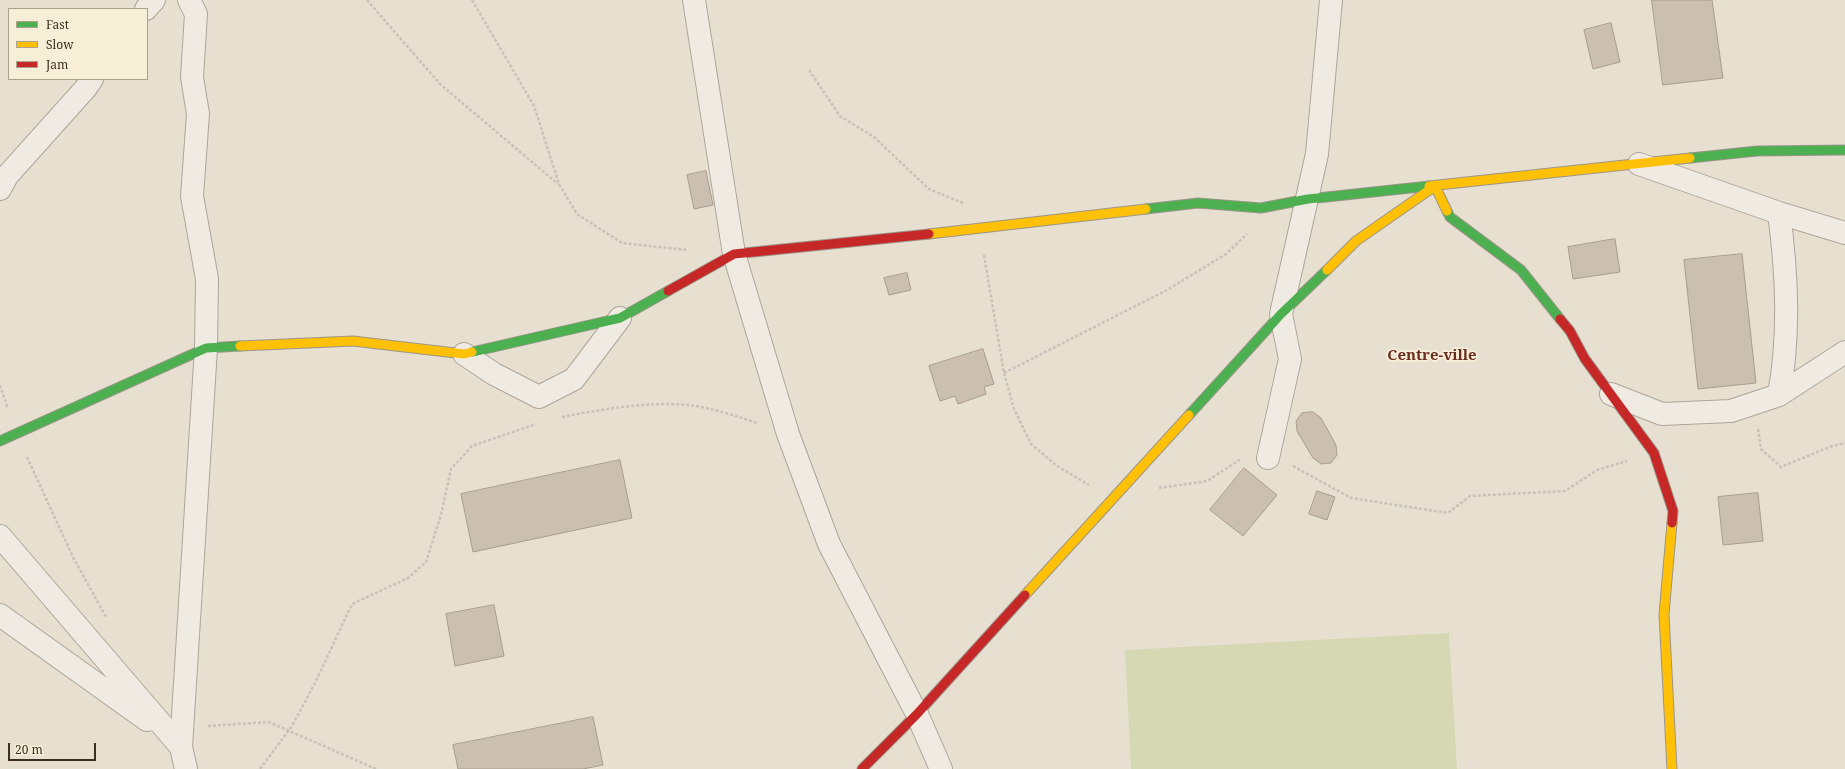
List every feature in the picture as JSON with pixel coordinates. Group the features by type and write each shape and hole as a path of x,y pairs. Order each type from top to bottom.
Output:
{"street":[{"path":"147,8 154,0"},
{"path":"186,769 179,738 206,348 207,279 192,196 198,114 192,78 196,14 189,0"},
{"path":"694,0 734,254 788,434 829,544 917,714 941,769"},
{"path":"1268,458 1290,359 1281,314 1317,154 1331,0"},
{"path":"0,189 7,176 86,89 91,80"},
{"path":"0,441 206,348 352,341 464,354 620,318 734,254 982,229 1198,203 1261,208 1308,199 1757,151 1845,150"},
{"path":"1638,164 1779,213 1845,233"},
{"path":"868,766 1281,314 1356,241 1435,186"},
{"path":"1435,186 1450,217 1521,270 1570,331 1585,359 1641,432 1654,454 1673,511 1664,614 1672,769"},
{"path":"1779,213 1786,263 1787,316 1784,366 1779,395"},
{"path":"464,354 494,374 539,397 574,379 620,318"},
{"path":"1611,394 1662,414 1731,411 1779,395 1845,352"},
{"path":"0,536 179,738"},
{"path":"0,615 179,738"}],"path":[{"path":"367,0 440,84 559,184"},
{"path":"472,0 534,106 559,184 577,214 622,243 689,250"},
{"path":"1004,372 1167,290 1226,254 1277,205"},
{"path":"0,385 16,434 73,557 107,618"},
{"path":"1755,403 1761,449 1781,467 1832,446 1845,443"},
{"path":"559,417 596,411 656,405 694,406 724,412 788,434"},
{"path":"260,769 287,732 315,683 352,604 408,578 426,562 441,515 452,469 472,446 537,423"},
{"path":"179,738 236,723 269,722 287,732 376,769"}],"green space":[{"path":"1449,633 1457,769 1131,769 1125,650"}],"building":[{"path":"1652,0 1712,0 1723,78 1663,85"},
{"path":"1611,23 1620,62 1593,69 1584,30"},
{"path":"706,171 713,205 694,209 687,175"},
{"path":"1615,239 1620,272 1573,279 1568,247"},
{"path":"1742,254 1756,383 1698,389 1684,260"},
{"path":"907,273 911,290 889,295 884,278"},
{"path":"983,349 994,384 984,387 986,394 958,404 955,396 940,401 929,366"},
{"path":"1313,412 1321,418 1336,445 1337,455 1331,463 1321,464 1313,458 1297,431 1296,421 1302,413"},
{"path":"620,460 632,518 473,552 461,494"},
{"path":"1244,468 1277,495 1243,536 1210,510"},
{"path":"1317,491 1335,497 1327,520 1309,514"},
{"path":"1758,493 1763,541 1723,545 1718,497"},
{"path":"494,605 504,656 455,666 446,614"},
{"path":"593,717 603,765 583,769 458,769 453,745"}],"traffic: fast":[{"path":"1690,158 1757,151 1845,150"},
{"path":"1146,209 1198,203 1261,208 1308,199 1429,186"},
{"path":"1447,211 1450,217 1521,270 1560,319"},
{"path":"1189,415 1281,314 1327,270"},
{"path":"472,352 620,318 668,291"},
{"path":"0,441 206,348 240,346"}],"traffic: slow":[{"path":"1429,186 1690,158"},
{"path":"1327,270 1356,241 1435,186 1447,211"},
{"path":"929,234 1146,209"},
{"path":"240,346 353,341 464,354 472,352"},
{"path":"1025,595 1189,415"},
{"path":"1672,523 1664,614 1672,769"}],"traffic: jam":[{"path":"668,291 734,254 929,234"},
{"path":"1560,319 1570,331 1585,359 1654,453 1673,511 1672,523"},
{"path":"862,769 917,714 1025,595"}],"district":[{"name":"Centre-ville","path":"1432,356"}]}
